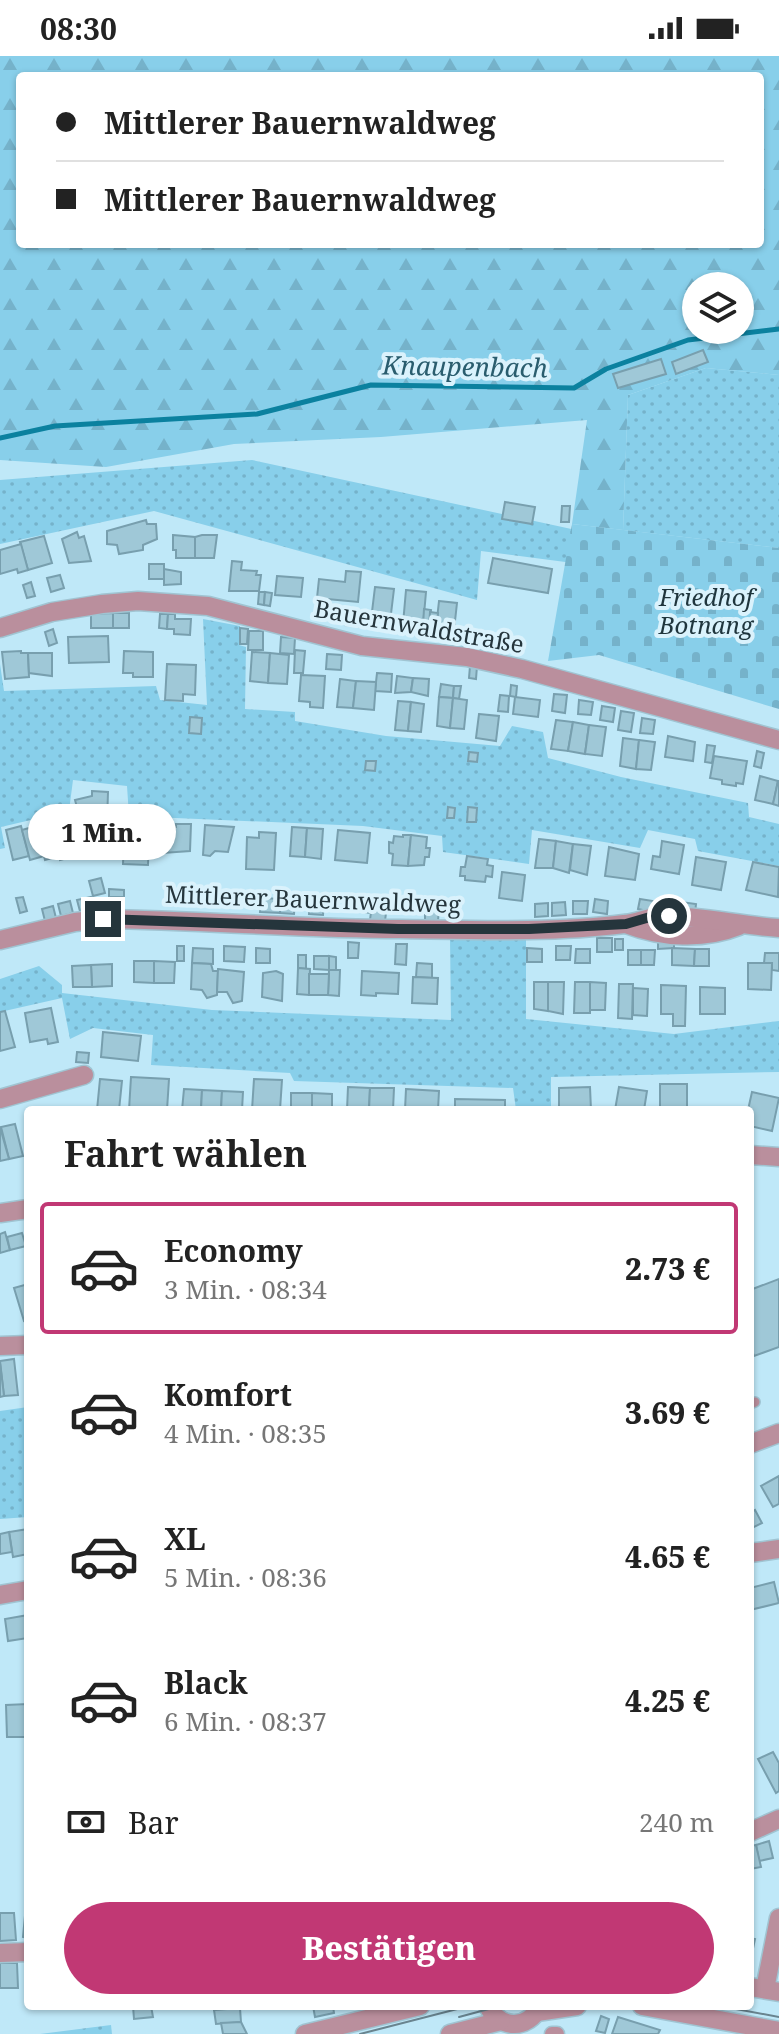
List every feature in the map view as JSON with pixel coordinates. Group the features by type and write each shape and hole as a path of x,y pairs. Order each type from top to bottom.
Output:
{"street":[{"name":"Bauernwaldstraße","path":"0,628 52,612 102,604 138,601 208,606 362,646 467,657 522,669 779,740"},
{"name":"Mittlerer Bauernwaldweg","path":"0,940 75,922 103,919 398,929 529,929 626,924 649,933 669,925 698,927 719,934 739,926 779,928"},
{"path":"0,1099 84,1075"},
{"path":"754,1155 779,1157"},
{"path":"0,1213 24,1210"},
{"path":"0,1346 24,1345"},
{"path":"754,1442 779,1433"},
{"path":"754,1552 779,1549"},
{"path":"0,1595 24,1591"},
{"path":"754,1830 779,1819"},
{"path":"765,1989 779,1918"},
{"path":"0,1953 24,1952"},
{"path":"305,2034 404,2010"},
{"path":"491,2010 501,2021 523,2029 537,2010"},
{"path":"668,2010 779,2031"},
{"path":"450,2034 501,2021"}],"green space":[{"path":"0,56 779,56 779,375 706,368 628,395 623,530 572,524 587,420 381,437 234,444 106,467 0,460"},
{"path":"706,368 779,375 779,548 623,530 628,395"},
{"path":"252,460 576,530 573,563 481,551 477,600 154,511 0,544 0,480"},
{"name":"Friedhof Botnang","path":"572,524 779,548 779,709 599,655 548,661"},
{"path":"203,619 240,626 239,645 246,647 245,709 295,712 295,721 386,736 500,746 512,726 543,732 548,758 621,777 748,803 749,817 779,824 779,866 698,851 695,839 648,830 640,848 532,830 529,864 443,852 442,836 363,826 129,816 127,786 73,780 69,811 1,827 5,848 0,849 0,664 4,691 156,686 160,700 207,705"},
{"path":"450,938 526,938 526,1019 674,1034 779,1021 779,1072 551,1077 551,1106 515,1106 513,1088 294,1081 290,1073 151,1065 153,1035 93,1028 70,1039 62,998 0,1012 0,979 39,966 62,985 62,993 212,1010 451,1020"},
{"path":"24,1408 24,1517 0,1519 0,1411"},
{"path":"111,2025 112,2034 40,2034"}],"building":[{"path":"703,350 708,362 676,374 672,362"},
{"path":"661,359 666,374 618,388 613,374"},
{"path":"505,502 535,507 532,524 502,519"},
{"path":"562,506 570,506 569,522 561,522"},
{"path":"146,520 147,524 156,524 157,539 143,545 143,550 119,554 117,545 107,544 107,531"},
{"path":"77,532 79,538 84,536 91,561 69,563 62,539"},
{"path":"173,535 195,537 195,558 176,558"},
{"path":"217,535 214,558 195,558 195,537"},
{"path":"44,536 52,563 28,570 20,542"},
{"path":"21,544 28,570 18,573 17,569 0,574 0,550"},
{"path":"493,558 552,569 548,593 488,583"},
{"path":"232,561 242,562 241,570 257,571 256,575 261,575 259,591 229,591"},
{"path":"149,564 164,564 164,579 149,579"},
{"path":"164,569 181,572 181,584 164,585"},
{"path":"346,571 361,572 358,602 317,598 319,579 345,582"},
{"path":"60,575 64,588 51,592 47,578"},
{"path":"277,576 303,578 301,597 275,595"},
{"path":"31,582 35,596 27,598 23,585"},
{"path":"375,587 394,589 390,622 371,620"},
{"path":"406,590 426,592 423,626 403,624"},
{"path":"259,592 265,592 264,605 258,604"},
{"path":"265,592 272,593 270,606 264,605"},
{"path":"439,601 457,603 454,630 436,628"},
{"path":"424,609 431,610 429,626 423,626"},
{"path":"346,611 364,613 363,627 345,625"},
{"path":"430,612 438,613 436,628 429,627"},
{"path":"113,613 129,613 129,628 113,628"},
{"path":"113,613 113,628 91,628 91,614"},
{"path":"364,613 372,614 370,628 363,627"},
{"path":"160,614 168,614 167,629 159,628"},
{"path":"168,614 175,614 175,619 191,619 190,635 174,634 174,629 167,629"},
{"path":"240,628 248,629 247,644 240,644"},
{"path":"53,629 57,643 49,646 45,632"},
{"path":"249,631 263,631 263,650 248,650"},
{"path":"108,636 109,662 69,663 68,637"},
{"path":"281,637 295,638 294,654 280,653"},
{"path":"295,650 305,651 303,673 294,673"},
{"path":"124,651 153,652 153,677 133,677 133,673 123,673"},
{"path":"2,652 28,653 29,677 5,679"},
{"path":"252,652 270,653 268,683 250,681"},
{"path":"28,653 52,653 52,676 29,673"},
{"path":"270,653 289,655 287,684 268,683"},
{"path":"327,654 342,655 341,670 326,669"},
{"path":"167,664 196,665 195,695 183,694 183,701 165,700"},
{"path":"470,666 477,666 476,679 469,678"},
{"path":"377,673 392,674 391,692 375,691"},
{"path":"301,675 325,676 323,708 310,707 310,702 299,701"},
{"path":"397,676 413,678 411,692 395,693"},
{"path":"413,678 429,679 428,696 411,692"},
{"path":"340,679 356,681 353,708 337,707"},
{"path":"356,681 376,682 374,710 353,708"},
{"path":"441,684 454,686 453,698 439,697"},
{"path":"511,685 517,686 516,697 510,696"},
{"path":"454,686 461,686 459,699 453,698"},
{"path":"554,694 567,695 565,713 552,711"},
{"path":"500,695 509,696 508,712 498,711"},
{"path":"439,697 453,698 450,728 437,726"},
{"path":"515,697 540,700 538,717 513,714"},
{"path":"453,698 467,700 464,729 450,728"},
{"path":"579,700 593,702 591,715 578,714"},
{"path":"398,701 411,702 408,731 395,730"},
{"path":"411,702 424,704 421,732 408,731"},
{"path":"602,706 615,708 613,722 600,720"},
{"path":"621,711 634,713 631,732 618,730"},
{"path":"479,714 499,716 496,741 476,738"},
{"path":"190,717 202,718 201,734 189,733"},
{"path":"642,718 655,720 653,734 640,733"},
{"path":"556,720 573,722 568,751 551,749"},
{"path":"573,722 589,725 585,754 568,751"},
{"path":"589,725 606,727 602,756 585,754"},
{"path":"668,736 695,742 693,761 665,757"},
{"path":"623,738 639,740 636,769 620,766"},
{"path":"639,740 655,742 651,770 636,769"},
{"path":"707,745 715,746 712,763 705,762"},
{"path":"757,751 764,753 761,768 754,766"},
{"path":"469,752 478,753 477,762 468,761"},
{"path":"714,756 747,761 743,784 722,784 722,780 710,778"},
{"path":"366,761 376,761 375,771 365,770"},
{"path":"760,776 778,781 773,804 755,800"},
{"path":"779,781 779,806 773,804"},
{"path":"92,791 108,792 107,824 83,830 75,800 92,796"},
{"path":"448,807 455,808 454,818 447,818"},
{"path":"468,807 477,808 476,822 467,822"},
{"path":"176,824 191,824 190,851 163,853 164,826 176,827"},
{"path":"205,825 234,827 228,852 215,851 210,856 203,855"},
{"path":"21,826 29,856 13,860 6,830"},
{"path":"36,826 44,856 30,860 22,830"},
{"path":"52,826 59,856 45,860 37,830"},
{"path":"67,826 75,856 60,860 53,830"},
{"path":"292,827 307,828 305,857 290,856"},
{"path":"307,828 323,829 321,859 305,857"},
{"path":"338,830 370,833 367,863 335,860"},
{"path":"259,832 276,833 274,870 246,869 247,837 259,838"},
{"path":"411,835 408,866 392,865 393,854 389,853 389,842 393,843 394,836"},
{"path":"411,835 427,837 426,848 430,848 424,865 408,866"},
{"path":"139,836 149,837 148,865 123,864 124,840 138,840"},
{"path":"539,839 556,841 553,868 535,868"},
{"path":"556,841 573,844 569,873 553,868"},
{"path":"662,841 684,845 679,874 651,869 653,856 660,857"},
{"path":"573,844 591,846 587,875 570,870"},
{"path":"609,847 639,854 635,880 605,876"},
{"path":"467,856 488,859 487,865 493,866 492,877 486,876 485,882 465,880 465,876 460,876"},
{"path":"696,857 726,862 721,890 692,885"},
{"path":"753,862 779,867 778,897 746,890"},
{"path":"502,872 525,875 522,901 499,898"},
{"path":"101,878 105,893 93,896 89,881"},
{"path":"109,889 124,890 124,897 109,897"},
{"path":"351,896 373,898 371,913 350,910"},
{"path":"23,897 27,911 20,913 16,898"},
{"path":"91,897 94,912 81,915 77,900"},
{"path":"261,898 281,899 280,913 260,912"},
{"path":"281,899 295,900 294,914 280,913"},
{"path":"595,899 608,901 607,914 593,912"},
{"path":"640,899 653,901 652,912 638,909"},
{"path":"70,901 73,913 61,916 58,904"},
{"path":"310,901 324,902 323,915 309,914"},
{"path":"573,901 588,901 587,914 573,914"},
{"path":"565,902 566,915 552,916 552,903"},
{"path":"681,902 696,904 695,913 680,911"},
{"path":"548,903 548,916 535,917 535,904"},
{"path":"372,904 387,905 385,921 370,920"},
{"path":"53,906 56,918 45,921 42,909"},
{"path":"425,906 439,907 438,921 425,920"},
{"path":"597,938 612,938 612,952 597,952"},
{"path":"658,938 674,938 674,948 658,949"},
{"path":"615,939 623,939 623,950 615,950"},
{"path":"348,942 359,943 358,958 348,958"},
{"path":"396,944 407,944 406,965 395,964"},
{"path":"177,946 184,946 184,961 177,961"},
{"path":"224,946 245,947 244,962 224,961"},
{"path":"556,946 571,946 570,960 556,960"},
{"path":"193,948 213,949 213,964 192,963"},
{"path":"256,948 270,949 270,963 256,963"},
{"path":"527,948 542,949 542,962 527,962"},
{"path":"672,948 695,949 694,966 672,965"},
{"path":"576,949 590,949 590,963 575,963"},
{"path":"695,949 709,949 709,966 694,966"},
{"path":"628,950 641,950 641,965 628,965"},
{"path":"641,950 655,950 654,965 641,965"},
{"path":"765,953 779,953 779,971 772,970 772,963 764,963"},
{"path":"298,955 306,955 306,969 298,968"},
{"path":"314,956 329,956 329,970 314,969"},
{"path":"329,956 336,957 336,970 329,970"},
{"path":"134,961 154,961 154,983 134,982"},
{"path":"154,961 175,962 174,983 154,983"},
{"path":"192,963 211,964 213,971 218,971 217,995 207,998 202,990 191,989"},
{"path":"417,963 432,964 432,978 416,977"},
{"path":"748,963 772,963 771,990 748,989"},
{"path":"112,964 112,986 92,987 91,965"},
{"path":"91,965 92,987 73,987 72,966"},
{"path":"298,968 310,969 309,995 297,994"},
{"path":"218,969 244,972 242,1001 233,1003 227,992 217,992"},
{"path":"329,970 340,970 339,996 328,995"},
{"path":"276,971 283,974 282,1001 262,997 263,973"},
{"path":"362,971 399,973 398,994 361,995"},
{"path":"309,974 329,974 328,995 309,995"},
{"path":"413,977 438,978 437,1004 412,1003"},
{"path":"534,982 548,982 548,1011 534,1009"},
{"path":"548,982 564,982 563,1014 548,1011"},
{"path":"575,982 590,982 590,1013 574,1013"},
{"path":"590,982 606,983 605,1010 590,1010"},
{"path":"619,984 633,984 632,1019 618,1018"},
{"path":"661,985 686,986 685,1026 673,1026 673,1014 661,1014"},
{"path":"700,987 725,988 725,1014 700,1014"},
{"path":"633,988 648,989 647,1016 633,1015"},
{"path":"51,1008 58,1042 48,1044 47,1039 30,1042 25,1013"},
{"path":"5,1011 15,1047 0,1051 0,1012"},
{"path":"103,1032 141,1036 138,1061 101,1057"},
{"path":"77,1052 89,1053 88,1063 76,1062"},
{"path":"131,1077 169,1079 167,1106 129,1106"},
{"path":"100,1079 122,1081 119,1106 97,1106"},
{"path":"254,1079 282,1080 280,1106 252,1106"},
{"path":"660,1084 687,1084 687,1106 660,1106"},
{"path":"348,1087 370,1088 369,1106 347,1106"},
{"path":"590,1087 591,1106 559,1106 559,1088"},
{"path":"619,1087 647,1091 645,1106 616,1106"},
{"path":"370,1088 394,1088 393,1106 369,1106"},
{"path":"184,1089 202,1090 201,1106 182,1106"},
{"path":"406,1089 439,1091 438,1106 405,1106"},
{"path":"202,1090 222,1091 221,1106 201,1106"},
{"path":"222,1091 243,1092 242,1106 221,1106"},
{"path":"752,1092 779,1098 772,1131 754,1127 754,1106 749,1106"},
{"path":"291,1093 312,1093 312,1106 291,1106"},
{"path":"312,1093 332,1094 332,1106 312,1106"},
{"path":"455,1099 505,1100 505,1106 455,1106"},
{"path":"15,1124 23,1156 9,1159 1,1127"},
{"path":"0,1127 9,1159 0,1161"},
{"path":"5,1232 10,1250 0,1253 0,1234"},
{"path":"22,1233 24,1246 10,1250 7,1237"},
{"path":"779,1279 779,1347 754,1356 754,1288"},
{"path":"24,1285 24,1321 14,1288"},
{"path":"14,1359 18,1395 4,1396 0,1361"},
{"path":"0,1363 4,1396 0,1397"},
{"path":"779,1476 779,1504 773,1507 761,1486"},
{"path":"754,1511 762,1523 754,1527"},
{"path":"24,1530 24,1555 13,1557 9,1532"},
{"path":"9,1532 12,1552 0,1554 0,1534"},
{"path":"774,1582 779,1603 754,1609 754,1587"},
{"path":"24,1616 24,1639 8,1641 5,1619"},
{"path":"24,1704 24,1737 7,1737 6,1705"},
{"path":"773,1752 779,1763 779,1791 776,1793 758,1759"},
{"path":"769,1841 773,1858 759,1861 756,1845"},
{"path":"754,1845 761,1867 754,1868"},
{"path":"0,1913 14,1913 16,1940 0,1941"},
{"path":"0,1963 17,1963 18,1988 0,1988"},
{"path":"133,2010 152,2010 153,2017 134,2019"},
{"path":"214,2010 240,2010 241,2022 216,2024"},
{"path":"314,2010 334,2010 334,2013 315,2017"},
{"path":"601,2016 609,2019 605,2033 596,2031"},
{"path":"618,2017 660,2030 658,2034 612,2034"},
{"path":"241,2022 247,2034 223,2034 221,2023"}],"waterway":[{"name":"Knaupenbach","path":"0,438 55,426 257,414 371,385 574,388 606,369 688,340 779,329"}],"tram line":[{"path":"360,2034 453,2010"},
{"path":"459,2017 485,2010"},
{"path":"741,2010 779,2017"}],"route":[{"path":"103,919 398,929 529,929 626,924 650,917 669,916"}]}
